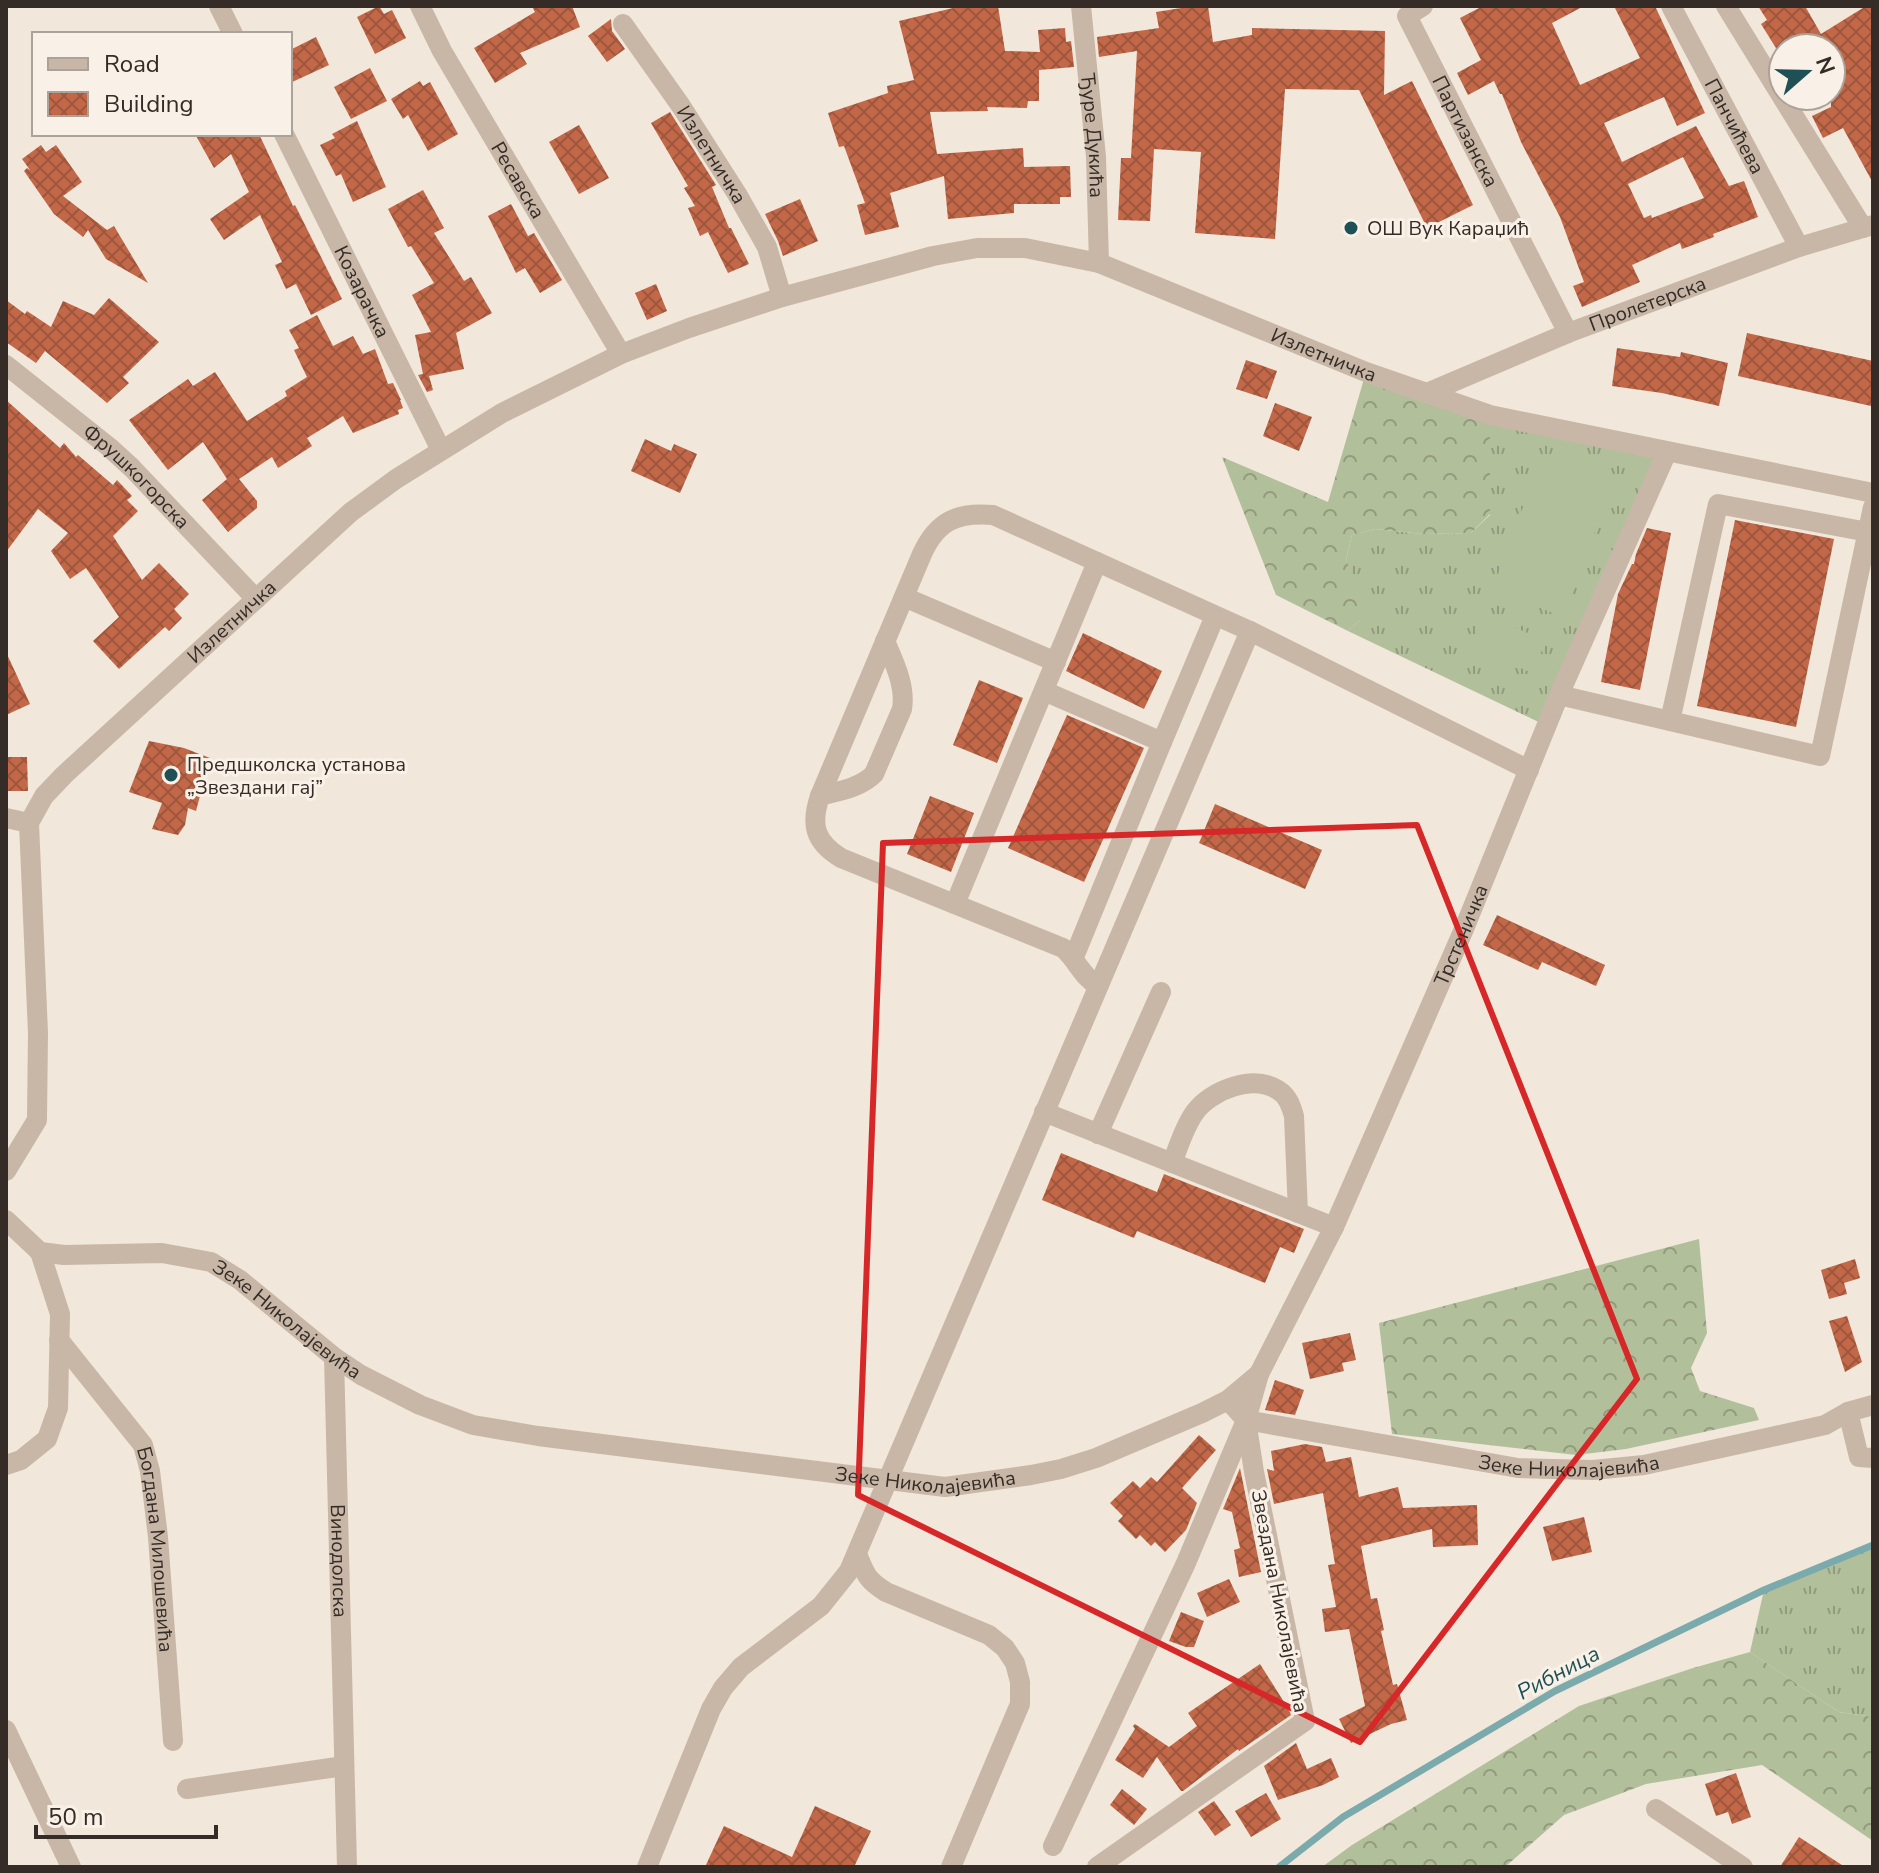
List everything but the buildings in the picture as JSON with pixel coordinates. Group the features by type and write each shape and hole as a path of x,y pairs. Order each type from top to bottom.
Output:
{"street":[{"path":"219,6 232,32"},
{"name":"Ресавска","path":"420,6 442,51 621,354"},
{"name":"Ђуре Дукића","path":"1081,6 1096,157 1099,263"},
{"name":"Панчићева","path":"1671,6 1799,247"},
{"path":"1726,6 1868,226"},
{"name":"Партизанска","path":"1415,11 1568,333"},
{"name":"Излетничка","path":"623,24 681,106 737,194 767,247 782,297"},
{"name":"Козарачка","path":"285,136 441,450"},
{"name":"Пролетерска","path":"1427,393 1568,333 1799,247 1868,226"},
{"name":"Излетничка","path":"29,823 44,796 64,775 351,512 396,479 502,413 621,354 689,328 782,297 933,256 977,248 1025,248 1099,263 1352,366 1490,415 1873,493"},
{"name":"Фрушкогорска","path":"6,365 132,468 256,599"},
{"name":"Трстеничка","path":"1228,1400 1259,1374 1334,1227 1464,929 1559,695 1667,452"},
{"path":"1670,721 1718,504 1868,532"},
{"path":"1559,695 1820,756 1873,507"},
{"path":"1098,986 1083,975 1074,957 1063,948 841,858 828,850 815,827 815,811 820,796 929,539 947,522 974,513 993,515 1250,631 1529,770"},
{"path":"955,904 1097,562"},
{"path":"904,597 1056,662"},
{"path":"1074,957 1215,616"},
{"path":"647,1867 711,1709 723,1688 741,1667 821,1606 849,1571 1250,631"},
{"path":"820,796 867,781 874,774 902,709 902,687 885,641"},
{"path":"1044,691 1162,742"},
{"path":"6,818 29,823 38,1033 37,1120 6,1171"},
{"path":"1098,1134 1161,992"},
{"path":"1172,1163 1186,1126 1206,1100 1220,1091 1239,1086 1270,1086 1281,1091 1290,1102 1294,1116 1298,1213"},
{"path":"1044,1112 1334,1227"},
{"path":"6,1220 40,1252 60,1314 58,1408 47,1439 21,1460 6,1465"},
{"name":"Зеке Николајевића","path":"40,1252 64,1255 162,1253 211,1262 240,1280 334,1357 361,1375 420,1405 473,1425 887,1480 945,1487 1061,1469 1096,1458 1228,1400"},
{"name":"Богдана Милошевића","path":"59,1340 143,1445 150,1471 158,1537 173,1741"},
{"name":"Винодолска","path":"334,1357 347,1867"},
{"name":"Звездана Николајевића","path":"1053,1846 1186,1563 1246,1420 1259,1374"},
{"path":"1228,1400 1246,1420"},
{"name":"Зеке Николајевића","path":"1246,1420 1518,1468 1593,1470 1644,1465 1825,1425 1848,1412 1873,1405"},
{"path":"1848,1412 1859,1457 1873,1458"},
{"name":"Звездана Николајевића","path":"1097,1867 1305,1721 1246,1420"},
{"path":"857,1554 865,1576 875,1585 989,1635 1005,1648 1015,1663 1020,1682 1020,1704 951,1867"},
{"path":"6,1730 71,1867"},
{"path":"187,1789 344,1766"},
{"path":"1656,1809 1743,1867"}],"highlighted area":[{"path":"1417,825 1637,1379 1360,1742 858,1495 883,843"}],"green space":[{"path":"1366,372 1490,415 1490,514 1471,533 1423,534 1375,529 1352,535 1346,560 1367,607 1360,620 1348,631 1276,595 1222,457 1328,502"},
{"path":"1490,415 1667,452 1547,726 1348,631 1360,620 1346,560 1352,535 1375,529 1423,534 1471,533 1490,515"},
{"path":"1543,453 1614,480 1564,617 1492,590"},
{"path":"1484,614 1546,641 1532,673 1471,646"},
{"path":"1699,1239 1707,1333 1691,1368 1700,1391 1754,1408 1759,1420 1626,1449 1576,1455 1392,1434 1379,1323"},
{"path":"1873,1545 1873,1717 1839,1712 1750,1652 1764,1590"},
{"path":"1750,1652 1839,1712 1873,1717 1873,1841 1762,1765 1646,1784 1564,1815 1505,1867 1322,1867 1352,1845 1579,1706"}],"waterway":[{"name":"Рибница","path":"1279,1867 1343,1817 1555,1691 1764,1590 1873,1545"}],"place":[{"name":"ОШ Вук Караџић","path":"1351,228"},
{"name":"Предшколска установа „Звездани гај”","path":"171,775"}]}
